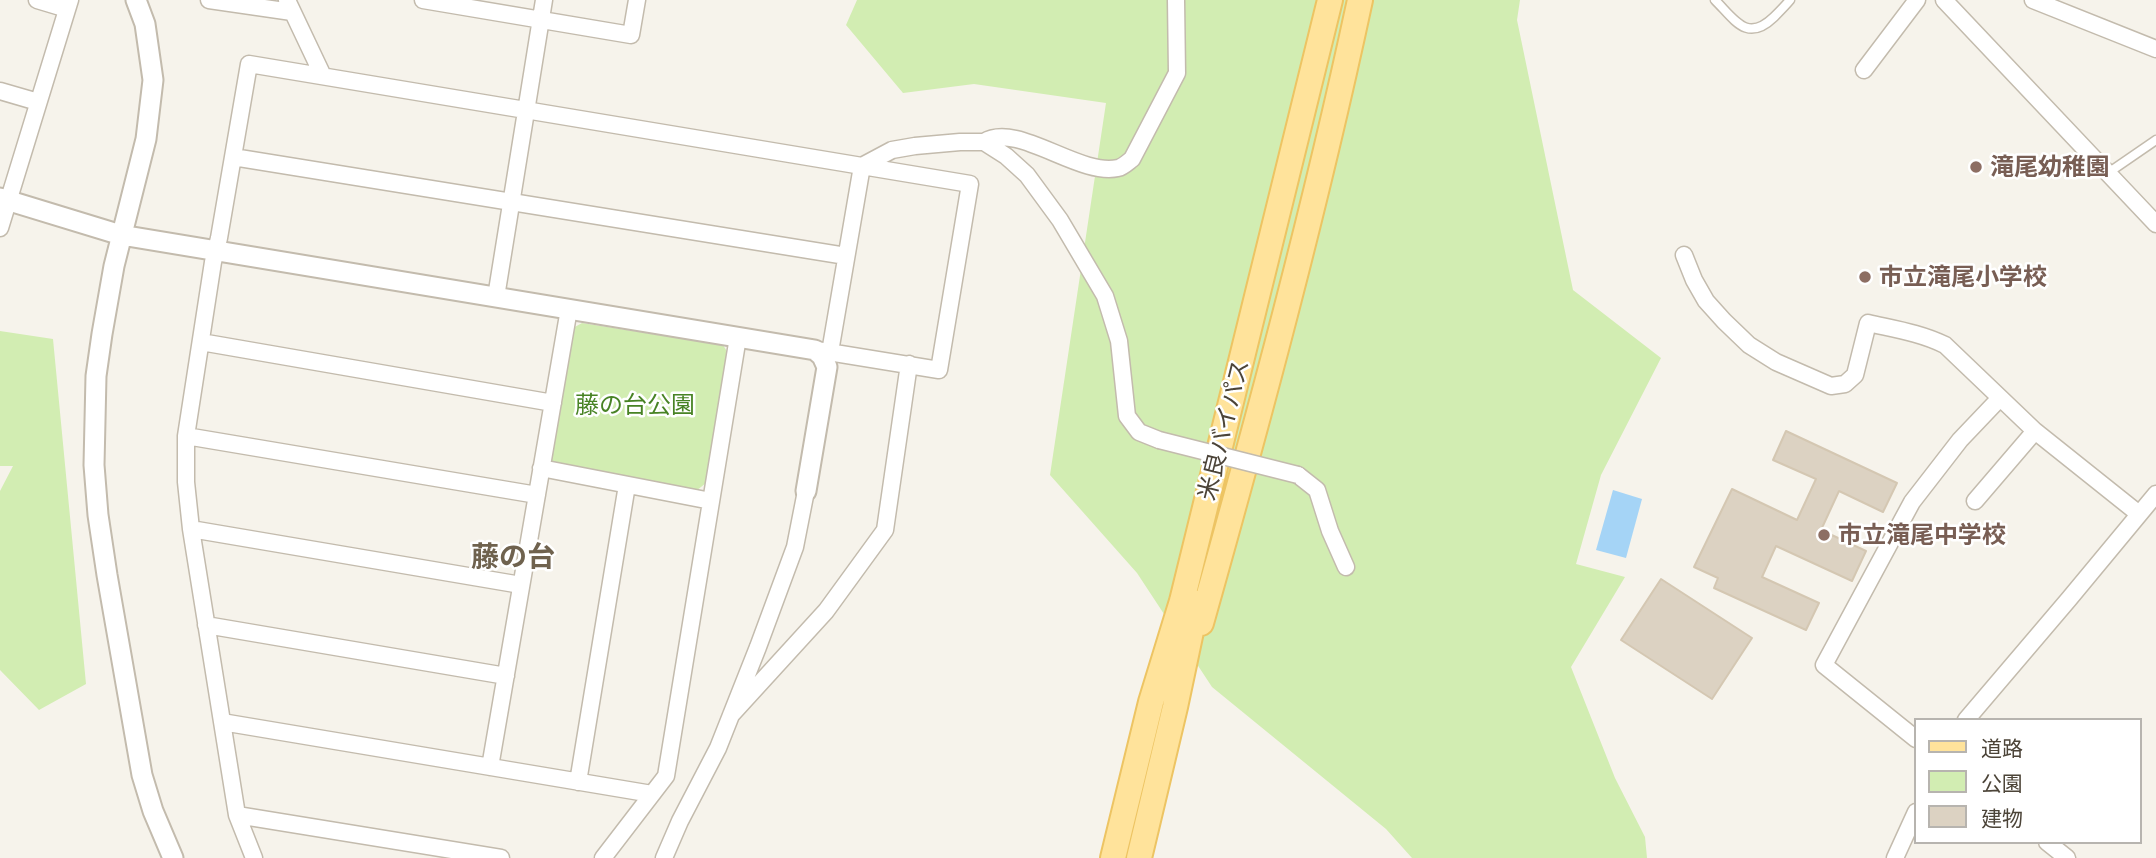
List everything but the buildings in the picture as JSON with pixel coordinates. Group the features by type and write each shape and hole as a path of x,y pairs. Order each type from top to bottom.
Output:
{"main road":[{"path":"1163,705 1175,585 1263,222 1313,0"},
{"name":"米良バイパス","path":"1139,858 1182,601 1330,0"},
{"name":"米良バイパス","path":"1113,858 1163,705 1219,501 1340,0"},
{"path":"1163,705 1204,614 1308,228 1360,0"}],"street":[{"path":"0,228 4,199 68,5 37,0"},
{"path":"136,0 145,24 153,80 146,139 114,266 96,376 94,465 98,515 142,775 153,811 173,858"},
{"path":"209,0 290,6 323,76"},
{"path":"423,0 631,35 637,0"},
{"path":"496,297 544,0"},
{"path":"862,166 892,150 984,142 992,137 1019,140 1097,168 1119,168 1132,159 1177,73 1176,0"},
{"path":"1864,70 1917,0"},
{"path":"1944,0 2156,224"},
{"path":"2033,0 2156,49"},
{"path":"4,199 121,235 216,251 738,337 803,347 939,370 970,184 249,64 216,251 186,436 186,482 191,529 237,815 254,858"},
{"path":"0,91 38,102"},
{"path":"984,142 1006,156 1027,175 1060,220 1105,296 1119,341 1127,416 1139,432 1159,440 1298,475 1317,491 1330,531 1346,567"},
{"path":"233,157 846,256"},
{"path":"830,352 862,166"},
{"path":"1684,255 1700,291 1724,321 1749,345 1776,362 1831,386 1845,384 1855,375 1868,323 1913,333 1945,345 2035,431 2139,513"},
{"path":"490,767 569,309"},
{"path":"603,858 666,776 738,337"},
{"path":"201,342 552,402"},
{"path":"664,858 718,748 795,547 827,367 820,353 803,347"},
{"path":"731,715 826,611 885,530 909,365"},
{"path":"1914,736 1824,665 1912,502 1960,440 2000,398"},
{"path":"1975,501 2035,431"},
{"path":"186,436 537,495"},
{"path":"541,468 711,501"},
{"path":"578,782 627,485"},
{"path":"1968,718 2156,494"},
{"path":"191,529 521,585"},
{"path":"206,625 506,676"},
{"path":"222,722 652,794"},
{"path":"237,815 501,858"},
{"path":"1895,858 1914,816"},
{"path":"2050,844 2067,858"}],"lane":[{"path":"1714,0 1739,24 1754,29 1763,28 1790,0"},
{"path":"2108,173 2156,140"}],"green space":[{"path":"857,0 1520,0 1517,20 1573,290 1661,358 1601,475 1576,564 1625,577 1571,667 1615,778 1645,837 1647,858 1412,858 1386,829 1212,687 1137,573 1050,475 1106,103 974,84 903,93 846,25"},
{"name":"藤の台公園","path":"582,323 723,345 728,353 706,483 696,491 550,464 573,328"},
{"path":"0,331 53,339 86,684 39,710 0,670 0,491 13,466 0,466"}],"water":[{"path":"1613,490 1642,499 1626,558 1596,550"}],"place":[{"name":"滝尾幼稚園","path":"1976,167"},
{"name":"市立滝尾小学校","path":"1865,277"},
{"name":"市立滝尾中学校","path":"1824,535"}],"district":[{"name":"藤の台","path":"513,557"}]}
